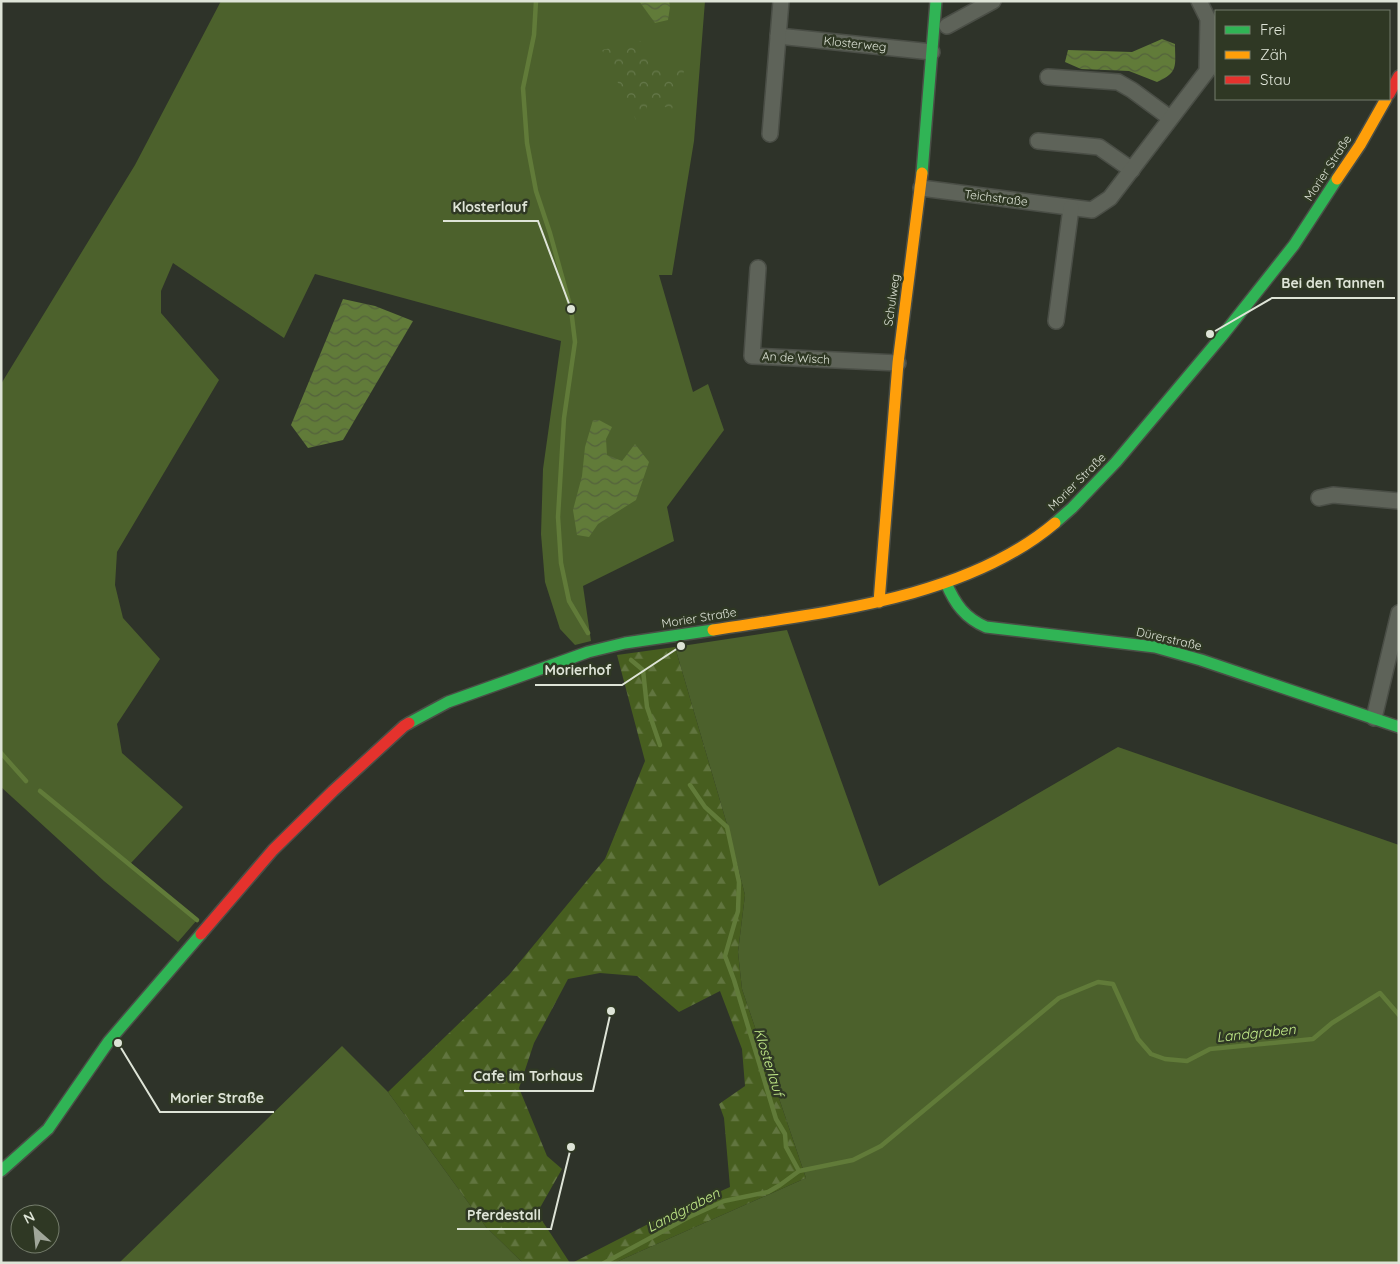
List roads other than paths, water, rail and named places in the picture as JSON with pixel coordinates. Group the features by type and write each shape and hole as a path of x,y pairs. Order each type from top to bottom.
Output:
{"main road":[{"name":"Schulweg","path":"879,602 898,363 921,188 936,1"},
{"path":"1390,92 1399,76"},
{"name":"Morier Straße","path":"1,1171 48,1129 109,1041 273,850 333,791 404,726 448,702 588,652 625,643 777,620 879,602 946,583 997,561 1045,530 1072,508 1116,462 1222,336 1294,245 1360,145 1385,100"},
{"name":"Dürerstraße","path":"946,583 956,605 964,614 973,622 986,627 1155,647 1210,663 1399,726"}],"street":[{"path":"770,134 781,1"},
{"path":"947,26 993,1"},
{"name":"Teichstraße","path":"921,188 1092,210 1110,198 1207,71 1208,19 1200,2"},
{"name":"Klosterweg","path":"778,36 932,52"},
{"path":"1048,77 1118,82 1170,118"},
{"path":"1038,141 1099,147 1132,170"},
{"path":"1056,321 1071,208"},
{"name":"An de Wisch","path":"758,268 752,356 898,363"},
{"path":"1319,498 1333,495 1399,501"},
{"path":"1374,718 1399,612"}],"water":[{"path":"639,1 669,1 668,20 655,23"},
{"path":"1162,39 1175,44 1175,63 1169,75 1157,82 1129,71 1081,69 1065,62 1068,50 1132,52"},
{"path":"343,299 375,306 413,321 343,440 308,448 291,425"},
{"path":"593,420 599,420 612,427 606,439 607,455 622,461 635,444 649,462 636,500 598,524 589,537 577,535 573,510 582,476 585,447"}],"waterway":[{"name":"Klosterlauf","path":"536,1 534,35 523,88 527,143 536,191 571,309 575,342 564,418 558,517 561,563 569,601 588,633"},
{"path":"631,660 643,670 647,707 660,745"},
{"path":"1,753 26,781"},
{"name":"Klosterlauf","path":"690,785 705,807 727,827 739,882 738,911 725,956 776,1119 785,1134 786,1147 799,1171 853,1160 881,1146 1059,998 1098,982 1113,984 1138,1039 1151,1054 1165,1059 1187,1061 1210,1049 1313,1039 1332,1023 1380,993 1399,1015"},
{"path":"40,791 197,920"},
{"name":"Landgraben","path":"604,1263 689,1217 724,1201 768,1192 799,1171"}],"place":[{"name":"Klosterlauf","path":"571,309"},
{"name":"Bei den Tannen","path":"1210,334"},
{"name":"Morierhof","path":"681,646"},
{"name":"Cafe im Torhaus","path":"611,1011"},
{"name":"Morier Straße","path":"118,1043"},
{"name":"Pferdestall","path":"571,1147"}]}
